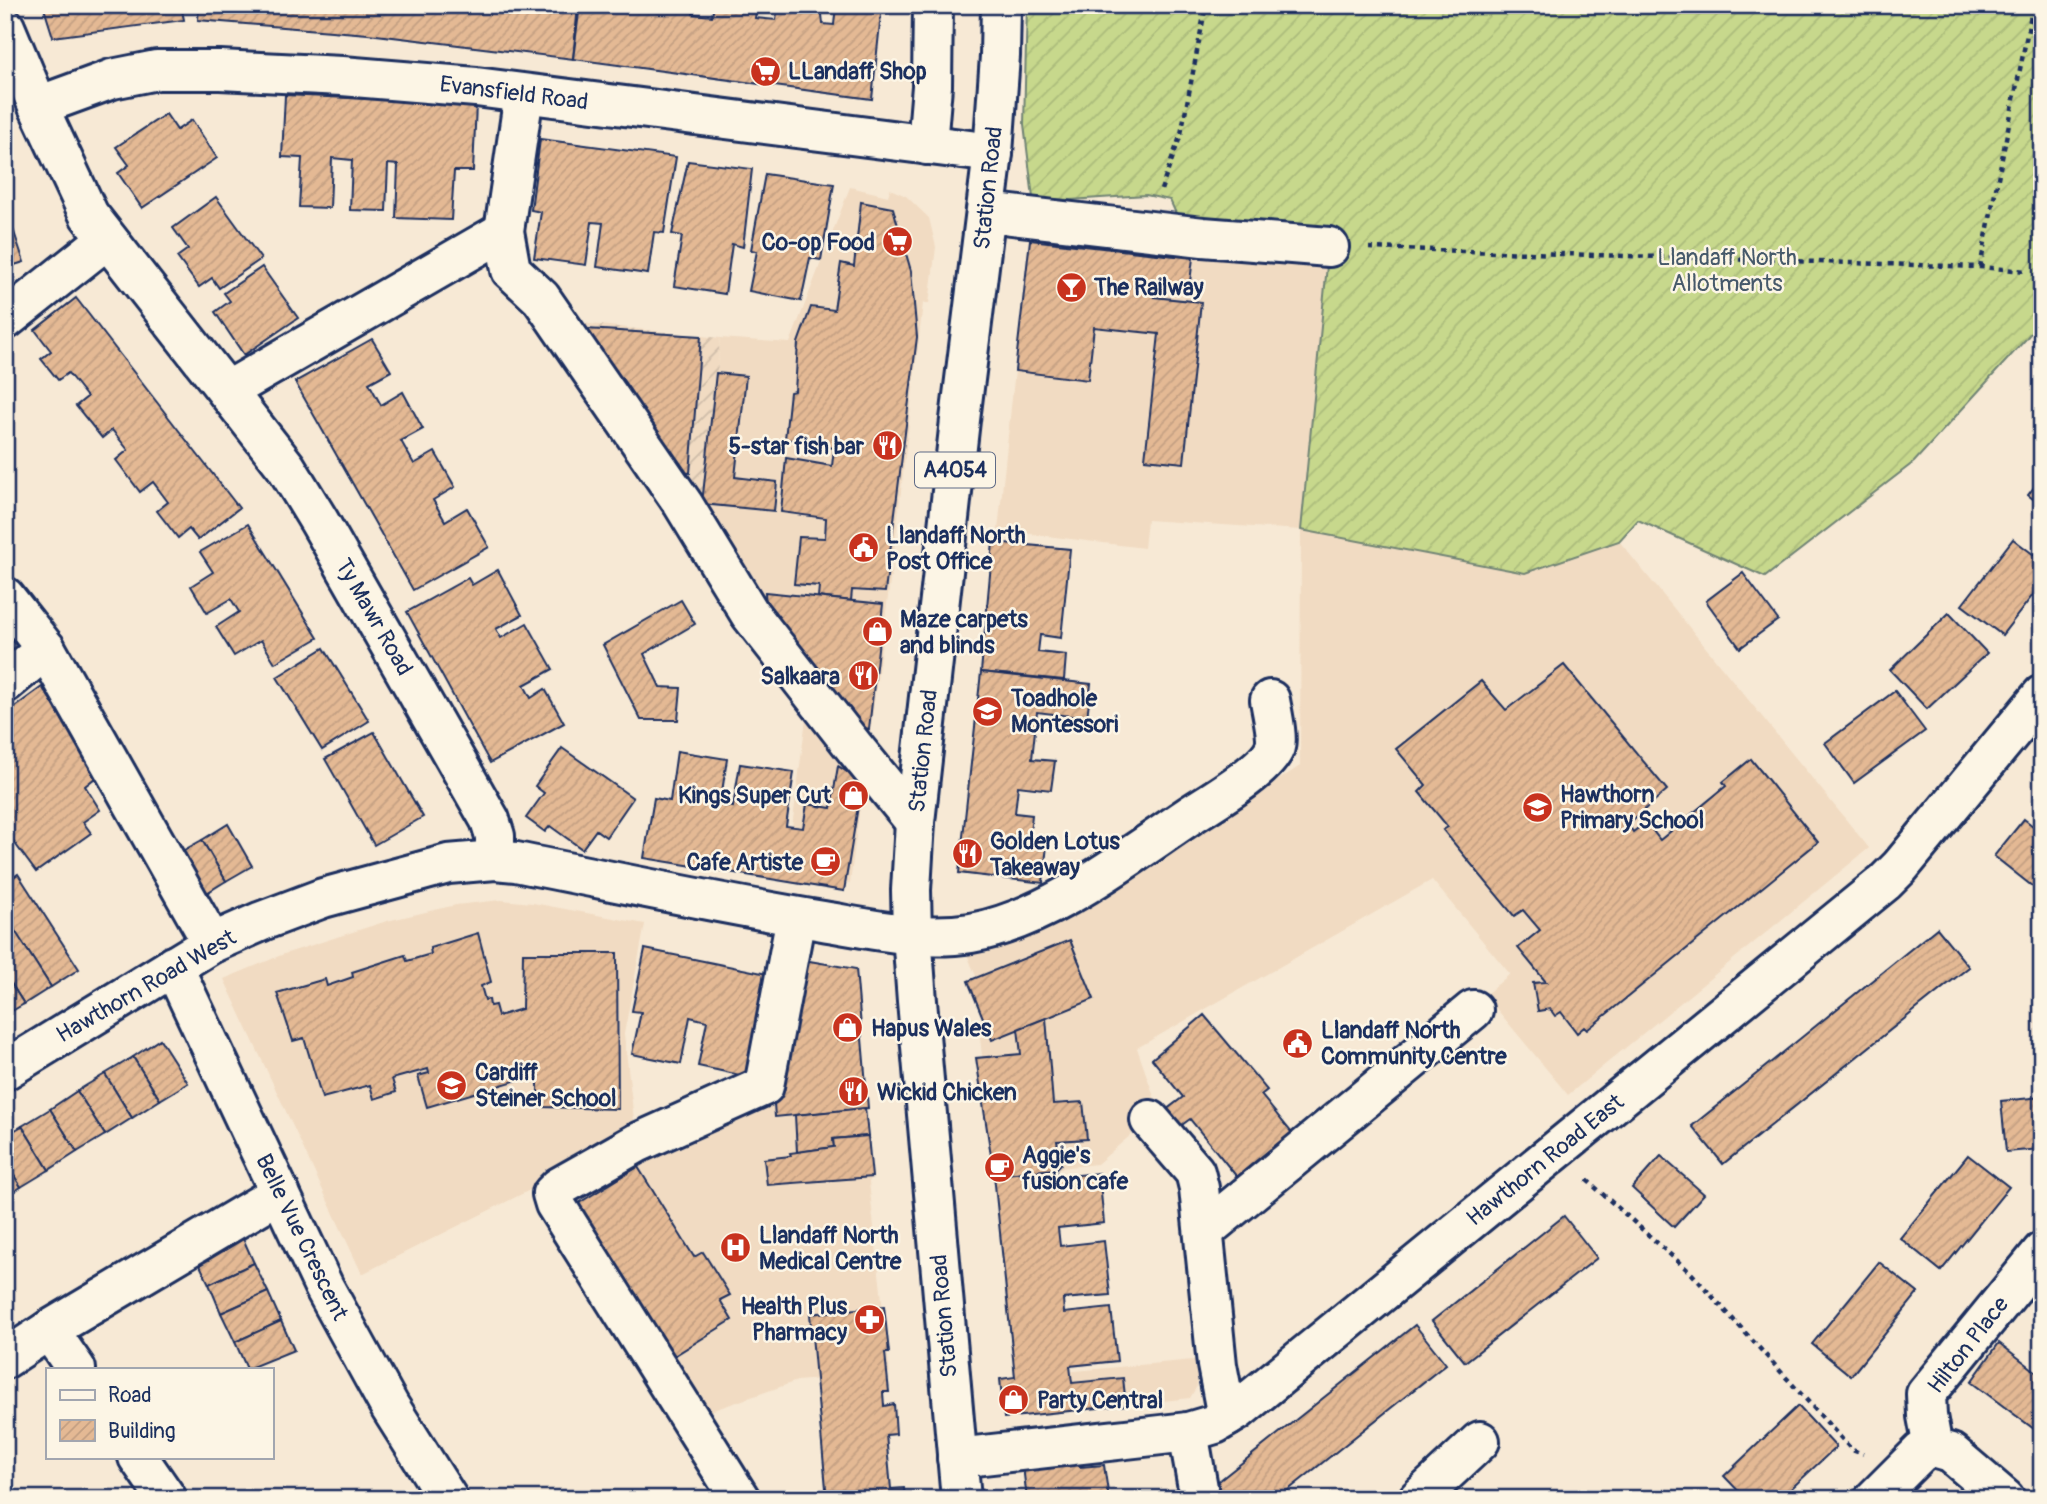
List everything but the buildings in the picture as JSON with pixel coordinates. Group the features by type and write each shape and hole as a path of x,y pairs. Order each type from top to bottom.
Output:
{"street":[{"path":"927,145 932,86 933,5"},
{"name":"Station Road","path":"961,1499 912,934 911,890 915,822 993,153 1001,5"},
{"name":"Ty Mawr Road","path":"5,27 89,215 286,467 490,820 495,835 495,860"},
{"name":"Evansfield Road","path":"38,106 112,79 157,70 342,76 524,94 993,153"},
{"path":"524,94 504,232 511,270 541,298 683,504 751,614 915,822"},
{"path":"986,212 1149,231 1329,247"},
{"path":"227,391 504,232"},
{"path":"5,320 107,239"},
{"path":"5,597 46,649 212,943"},
{"path":"5,683 46,649"},
{"path":"495,860 796,917 912,934 937,936 971,933 1044,907 1082,888 1237,785 1268,761 1276,746 1270,700"},
{"name":"Hawthorn Road East","path":"957,1458 1188,1432 1215,1424 1227,1417 1885,882 2034,719"},
{"name":"Hawthorn Road West","path":"5,1070 173,965 212,943 262,921 323,898 448,864 495,860"},
{"path":"740,1499 555,1204 552,1195 559,1187 637,1143 764,1086 796,917"},
{"name":"Belle Vue Crescent","path":"173,965 324,1287 390,1407 448,1499"},
{"path":"1204,1231 1473,1010"},
{"path":"1150,1120 1195,1172 1204,1231 1217,1365 1227,1417"},
{"path":"5,1359 280,1193"},
{"name":"Hilton Place","path":"1942,1450 1927,1416 1926,1394 2042,1252"},
{"path":"49,1331 75,1368"},
{"path":"1188,1432 1200,1499"},
{"path":"1418,1499 1480,1441"},
{"path":"1882,1491 1922,1451 1942,1450 2005,1499"},
{"path":"139,1458 167,1499"}],"path":[{"path":"1149,231 1158,197 1181,134 1206,5"},
{"path":"1980,267 2033,5"},
{"path":"1329,247 1980,267 2026,271"},
{"path":"1559,1147 1581,1174 1692,1273 1852,1450 1861,1453 1882,1491"}],"shaded area":[{"path":"850,187 888,196 890,189 906,196 929,218 936,247 929,304 923,303 868,749 702,520 707,495 720,338 790,343"},
{"name":"Hawthorn Primary School","path":"1030,229 1328,258 1525,573 1619,541 1869,848 1568,1095 1485,995 1510,974 1432,880 1137,1048 1159,1111 1097,1164 994,1175 980,1037 999,1032 966,952 1079,911 1300,766 1301,530 1147,520 1144,548 998,530"},
{"path":"581,323 720,338 707,496 702,520"},
{"path":"807,711 863,782 850,883 786,874"},
{"name":"Cardiff Steiner School","path":"501,900 533,903 645,924 624,1034 636,1137 362,1274 224,979 284,954 387,921 456,905"},
{"path":"798,959 856,969 868,1108 865,1109 872,1177 869,1182 890,1373 797,1381 705,1413 571,1210 572,1186 716,1126"},
{"path":"1204,1359 1205,1372 1198,1373 1197,1386 1190,1398 1004,1419 1001,1378"}],"green space":[{"name":"Llandaff North Allotments","path":"1027,5 2042,5 2042,319 1914,462 1765,577 1638,520 1619,541 1525,573 1301,530 1330,235 1178,218 1170,200 1146,195 1070,200 1033,198 1024,124"}],"place":[{"name":"LLandaff Shop","path":"765,71"},
{"name":"Co-op Food","path":"898,242"},
{"name":"The Railway","path":"1071,287"},
{"name":"5-star fish bar","path":"887,446"},
{"name":"Llandaff North Post Office","path":"863,548"},
{"name":"Maze carpets and blinds","path":"877,632"},
{"name":"Salkaara","path":"863,676"},
{"name":"Toadhole Montessori","path":"988,711"},
{"name":"Kings Super Cut","path":"854,795"},
{"name":"Hawthorn Primary School","path":"1537,807"},
{"name":"Golden Lotus Takeaway","path":"967,854"},
{"name":"Cafe Artiste","path":"826,862"},
{"name":"Hapus Wales","path":"848,1028"},
{"name":"Llandaff North Community Centre","path":"1298,1043"},
{"name":"Cardiff Steiner School","path":"452,1085"},
{"name":"Wickid Chicken","path":"854,1092"},
{"name":"Aggie's fusion cafe","path":"999,1168"},
{"name":"Llandaff North Medical Centre","path":"736,1248"},
{"name":"Health Plus Pharmacy","path":"870,1319"},
{"name":"Party Central","path":"1014,1400"}]}
